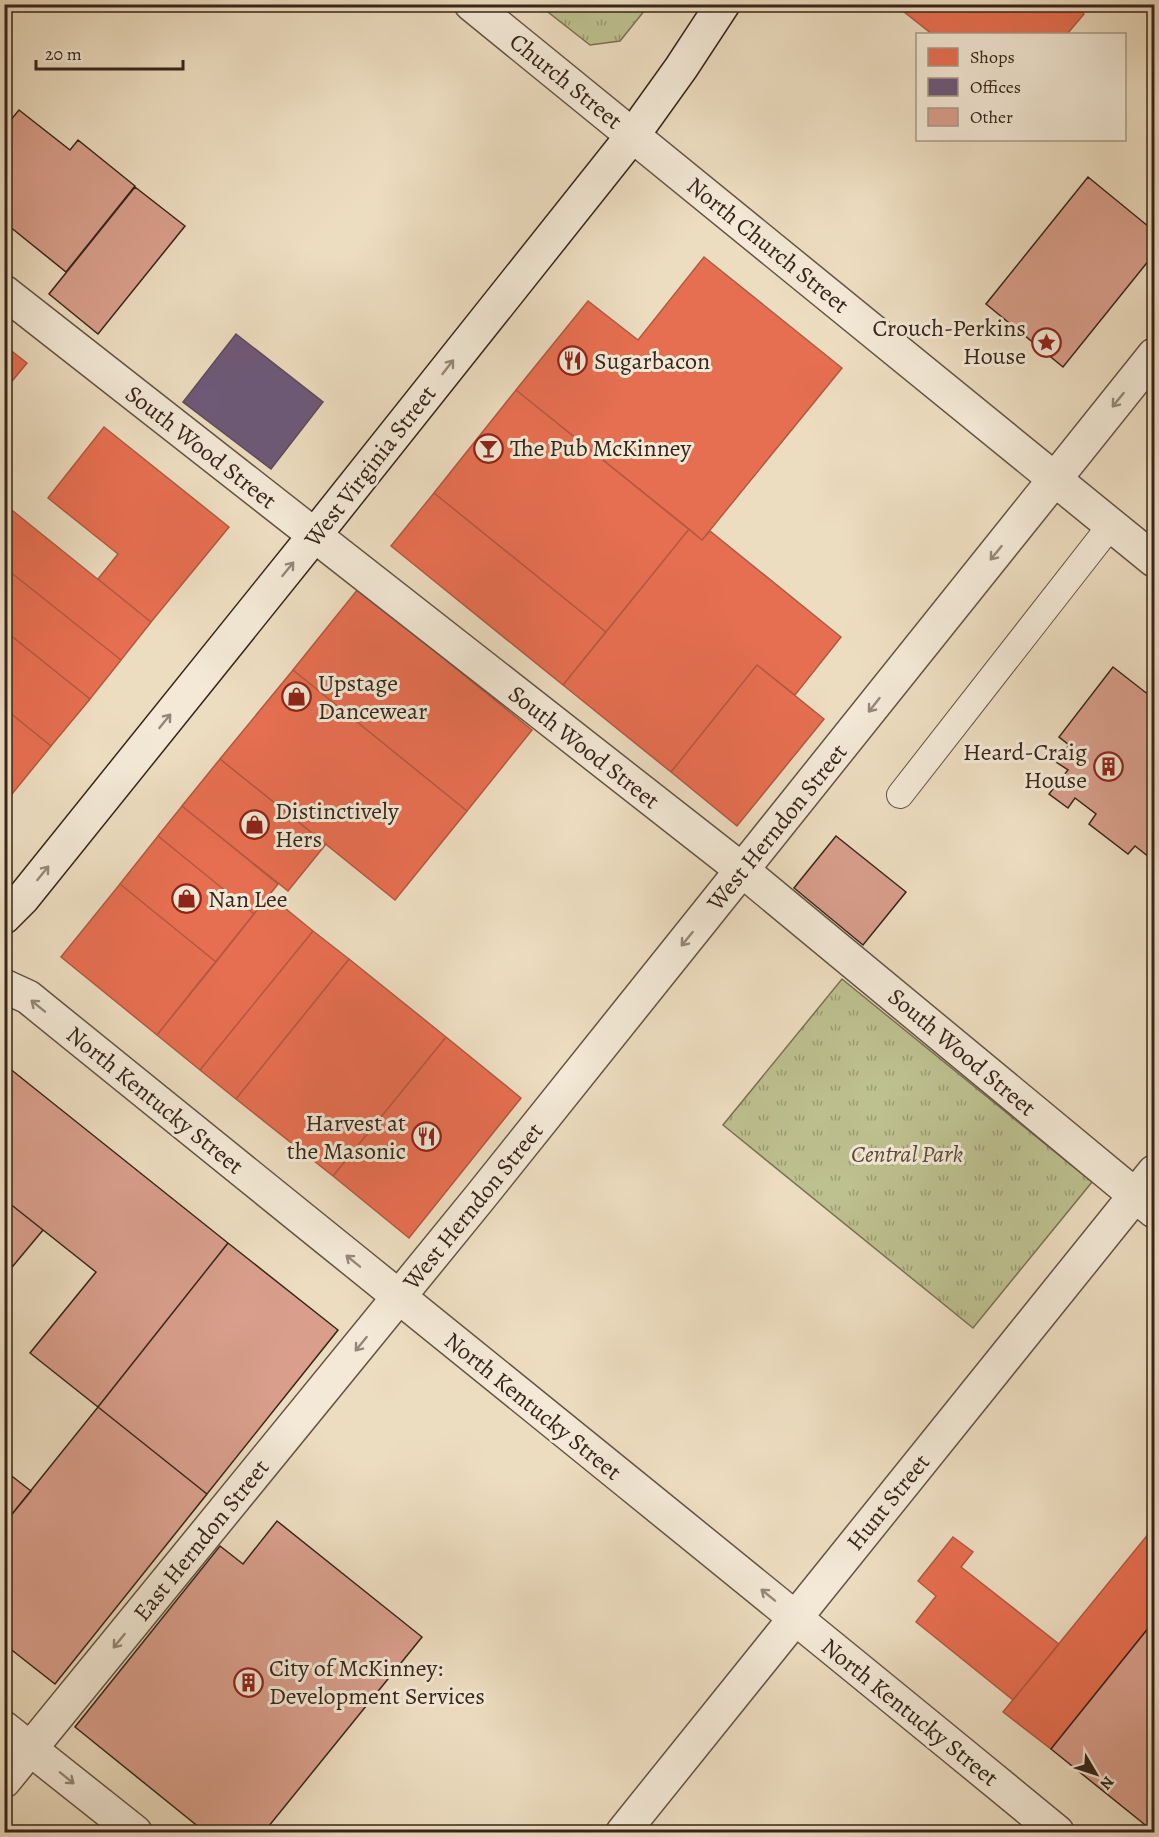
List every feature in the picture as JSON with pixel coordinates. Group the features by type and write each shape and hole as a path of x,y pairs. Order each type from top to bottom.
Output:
{"street":[{"name":"Church Street","path":"471,4 633,135"},
{"name":"West Virginia Street","path":"4,917 23,898 633,135 723,4"},
{"name":"North Church Street","path":"633,135 1155,560"},
{"name":"South Wood Street","path":"4,292 742,870 1148,1193"},
{"name":"West Herndon Street","path":"398,1298 1155,355"},
{"name":"North Kentucky Street","path":"4,986 28,997 796,1617 1057,1833"},
{"name":"Hunt Street","path":"622,1833 796,1617 1148,1193"},
{"name":"East Herndon Street","path":"4,1782 398,1298"},
{"path":"4,1728 135,1833"}],"lane":[{"path":"900,795 1111,525"}],"green space":[{"path":"539,5 649,5 620,41 590,45"},
{"name":"Central Park","path":"842,979 1092,1182 973,1328 723,1125"}],"building: Shops":[{"path":"894,4 1072,4 1084,14 1068,33 931,33"},
{"path":"704,257 842,368 702,540 516,390 588,301 638,340"},
{"path":"4,345 27,363 4,391"},
{"path":"516,390 689,529 606,632 434,493"},
{"path":"104,427 229,527 151,622 98,579 118,554 48,498"},
{"path":"434,493 606,632 563,685 391,546"},
{"path":"13,511 151,622 121,660 4,567 4,521"},
{"path":"689,529 702,540 710,531 841,637 795,695 757,665 671,772 563,685"},
{"path":"4,567 121,660 90,699 4,630"},
{"path":"358,589 532,730 467,811 293,670"},
{"path":"4,630 90,699 51,746 4,708"},
{"path":"757,665 824,719 737,826 671,772"},
{"path":"293,670 467,811 395,900 220,759"},
{"path":"4,708 51,746 4,804"},
{"name":"Distinctively Hers","path":"220,759 326,844 288,891 182,806"},
{"path":"182,806 278,884 254,914 158,836"},
{"name":"Nan Lee","path":"158,836 254,914 216,962 120,884"},
{"path":"120,884 216,962 157,1035 61,957"},
{"path":"269,895 313,931 200,1070 157,1035"},
{"path":"313,931 349,959 236,1099 200,1070"},
{"path":"349,959 446,1037 333,1176 236,1099"},
{"name":"Harvest at the Masonic","path":"446,1037 521,1098 409,1238 333,1176"},
{"path":"1154,1527 1154,1621 1051,1749 1003,1712"},
{"path":"953,1537 973,1552 961,1567 1059,1644 1013,1700 916,1622 936,1596 918,1581"}],"building: Offices":[{"path":"236,334 323,402 271,469 183,402"}],"building: Other":[{"path":"19,110 70,150 78,140 135,186 66,272 4,222 4,128"},
{"path":"1088,177 1154,231 1154,254 1063,367 986,304"},
{"path":"135,187 185,226 98,334 49,294"},
{"name":"Heard-Craig House","path":"1113,667 1154,699 1154,861 1135,846 1128,854 1089,824 1096,814 1075,798 1068,808 1049,794 1068,770 1056,762 1069,745 1059,737"},
{"path":"836,836 906,892 863,945 794,888"},
{"path":"4,1064 228,1243 98,1407 30,1353 96,1272 4,1199"},
{"path":"4,1199 43,1230 13,1266 4,1260"},
{"path":"228,1243 338,1330 207,1494 98,1407"},
{"path":"4,1260 13,1266 4,1277"},
{"path":"98,1407 207,1494 55,1684 4,1644 4,1524"},
{"path":"4,1470 31,1491 4,1524"},
{"name":"City of McKinney: Development Services","path":"277,1521 422,1637 264,1832 205,1832 75,1727 220,1546 243,1564"},
{"path":"1154,1621 1154,1832 1051,1749"}],"place":[{"name":"Crouch-Perkins House","path":"1047,342"},
{"name":"Sugarbacon","path":"573,361"},
{"name":"The Pub McKinney","path":"489,448"},
{"name":"Upstage Dancewear","path":"297,697"},
{"name":"Heard-Craig House","path":"1108,766"},
{"name":"Distinctively Hers","path":"254,825"},
{"name":"Nan Lee","path":"187,899"},
{"name":"Harvest at the Masonic","path":"427,1137"},
{"name":"City of McKinney: Development Services","path":"248,1682"}]}
